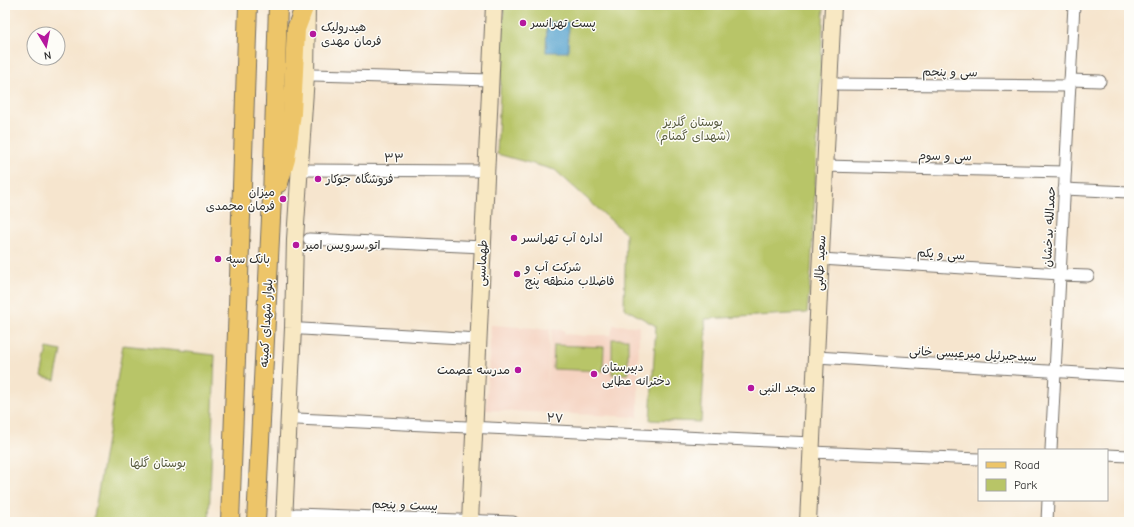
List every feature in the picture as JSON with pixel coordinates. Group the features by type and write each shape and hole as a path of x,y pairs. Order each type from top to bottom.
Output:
{"main road":[{"path":"230,522 240,270 248,5"},
{"name":"بلوار شهدای کمیته","path":"256,522 272,198 278,5"},
{"path":"272,198 280,181 286,159 292,113 296,29 306,5"}],"street":[{"path":"290,518 288,420 293,328 295,239 306,76 306,5"},
{"name":"طهماسبی","path":"470,521 494,5"},
{"name":"سعید طالبی","path":"808,522 833,5"},
{"name":"حمدالله بدخشان","path":"1051,449 1074,5"},
{"path":"313,75 490,80"},
{"name":"سی و پنجم","path":"829,84 1070,83 1100,81"},
{"name":"سی و سوم","path":"825,166 1065,172"},
{"name":"۳۳","path":"300,170 486,172"},
{"path":"1064,189 1129,192"},
{"path":"309,239 483,247"},
{"name":"سی و یکم","path":"821,259 1088,276"},
{"path":"302,328 479,339"},
{"name":"سیدجبرئیل میرعیسی خانی","path":"816,358 1129,376"},
{"name":"۲۷","path":"297,419 475,427 811,447 978,459"},
{"path":"1108,455 1129,456"},
{"path":"1047,522 1048,501"},
{"name":"بیست و پنجم","path":"290,518 513,522"}],"shaded area":[{"path":"491,325 550,329 547,389 552,329 564,330 565,334 586,336 611,335 613,325 639,326 638,417 486,410"}],"green space":[{"name":"بوستان گلریز (شهدای گمنام)","path":"504,5 824,5 811,272 807,313 705,319 706,338 701,422 650,420 656,326 624,308 626,234 555,170 497,154"},
{"path":"612,339 628,339 628,374 612,374"},
{"name":"بوستان گلها","path":"123,345 215,355 209,522 93,522"},
{"path":"554,345 604,347 603,371 553,369"},
{"path":"47,348 61,351 55,380 41,377"}],"water":[{"path":"547,22 569,22 568,52 546,52"}],"place":[{"name":"پست تهرانسر","path":"523,23"},
{"name":"هیدرولیک فرمان مهدی","path":"313,34"},
{"name":"فروشگاه جوکار","path":"318,179"},
{"name":"میزان فرمان محمدی","path":"283,199"},
{"name":"اداره آب تهرانسر","path":"514,238"},
{"name":"اتو سرویس امیر","path":"296,245"},
{"name":"بانک سپه","path":"218,259"},
{"name":"شرکت آب و فاضلاب منطقه پنج","path":"517,274"},
{"name":"مدرسه عصمت","path":"518,370"},
{"name":"دبیرستان دخترانه عطایی","path":"594,374"},
{"name":"مسجد النبی","path":"751,388"}]}
